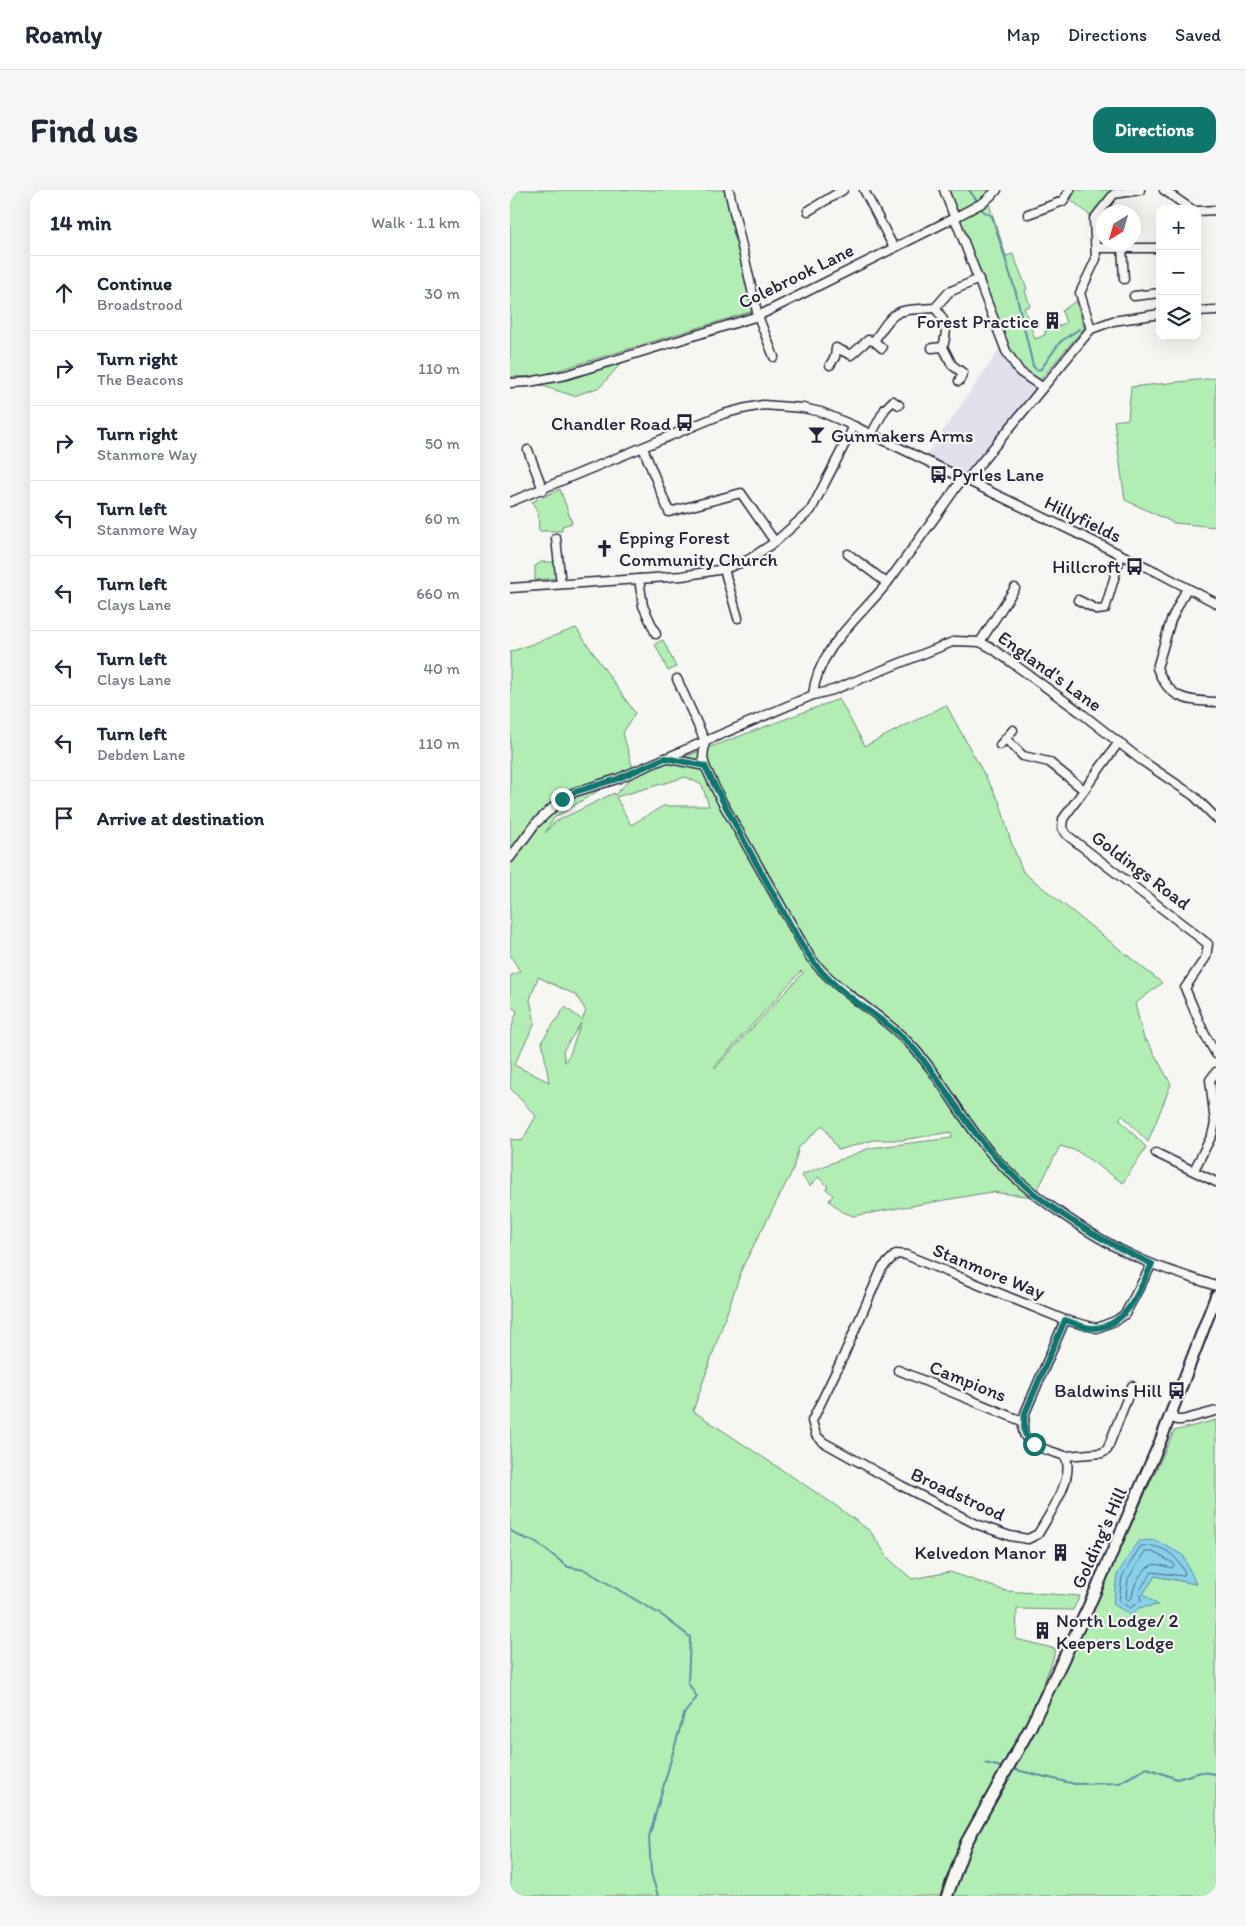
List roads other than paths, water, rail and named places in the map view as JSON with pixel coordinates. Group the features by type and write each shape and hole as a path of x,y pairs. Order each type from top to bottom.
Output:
{"main road":[{"name":"Golding's Hill","path":"947,1896 966,1843 1030,1728 1088,1608 1170,1416 1216,1296"}],"street":[{"path":"729,190 758,316 774,357"},
{"path":"808,211 843,190"},
{"path":"864,190 893,246"},
{"path":"944,190 1006,350 1020,372 1042,387"},
{"name":"Colebrook Lane","path":"510,383 566,375 758,316 807,293 893,246 954,218 984,202 997,190"},
{"path":"1028,214 1063,201 1070,190"},
{"path":"1104,205 1114,194 1140,190"},
{"path":"1164,190 1185,205"},
{"path":"1201,211 1216,210"},
{"path":"1096,215 1094,219 1096,248"},
{"path":"1141,248 1156,248"},
{"path":"1091,329 1080,293 1096,259 1096,250"},
{"path":"1122,250 1124,279"},
{"path":"874,341 891,316 899,310 935,308 949,292 979,279"},
{"path":"1134,296 1156,293"},
{"path":"935,308 946,320 948,331 944,349 952,365 963,373 959,381"},
{"path":"1201,311 1216,310"},
{"path":"813,695 817,674 831,649 887,583 964,480 1091,329 1128,318 1156,314"},
{"path":"830,365 835,357 836,348 851,355 865,342 874,341 882,348"},
{"path":"932,348 944,349 953,346"},
{"path":"871,435 885,409 896,403 886,394"},
{"name":"Hillyfields","path":"510,502 543,490 722,414 763,405 803,408 821,412 854,426 1216,603"},
{"path":"510,588 682,576 724,569 748,560 775,542 811,510 854,426"},
{"path":"643,448 669,512 741,493 775,542"},
{"path":"528,450 543,490"},
{"path":"556,538 561,584"},
{"path":"848,554 887,583"},
{"path":"1078,600 1098,610 1105,608 1121,555"},
{"path":"724,569 738,618"},
{"path":"639,579 643,606 656,634"},
{"path":"980,642 1015,588"},
{"path":"1187,588 1172,620 1157,668 1164,682 1175,694 1195,702 1216,702"},
{"name":"England's Lane","path":"510,858 535,824 562,799 575,792 617,779 813,695 833,690 955,641 980,642 1080,712 1194,796 1216,818"},
{"path":"677,679 705,741 703,758 705,766 721,800 810,956 822,972 907,1041 930,1068 988,1150 1026,1187 1066,1216 1152,1264 1216,1286"},
{"path":"1013,730 1003,742 1023,756 1048,762 1084,790"},
{"name":"Goldings Road","path":"1119,742 1063,819 1064,832 1200,935 1213,949 1185,988 1204,1033 1216,1054"},
{"path":"665,758 705,766"},
{"path":"1194,1170 1212,1135 1215,1122 1210,1080 1216,1072"},
{"path":"1156,1153 1216,1182"},
{"name":"Stanmore Way","path":"843,1357 882,1268 896,1254 906,1255 1065,1320 1097,1328 1117,1320 1133,1302 1152,1264"},
{"path":"1065,1320 1025,1413 1023,1429 1025,1437 1034,1444 1065,1456 1102,1453 1107,1450 1132,1386"},
{"name":"Broadstrood","path":"843,1357 812,1420 816,1435 823,1442 902,1486 976,1524 1028,1539 1038,1534 1068,1476 1069,1464 1065,1456"},
{"name":"Campions","path":"898,1370 1024,1422"},
{"path":"1170,1416 1177,1420 1182,1420 1216,1411"}],"water":[{"path":"1155,1540 1183,1555 1196,1584 1155,1576 1143,1594 1158,1605 1138,1608 1132,1616 1113,1604 1117,1575 1138,1541"}],"waterway":[{"path":"969,190 978,202"},
{"path":"980,206 983,211 992,216 1016,293 1033,366 1037,370 1041,369 1060,342 1079,329"},
{"path":"510,1530 519,1536 536,1542 568,1567 585,1570 663,1616 690,1637 688,1683 697,1697 684,1714 649,1837 651,1873 658,1896"},
{"path":"985,1763 1005,1768"},
{"path":"1012,1769 1075,1784 1119,1783 1147,1768 1177,1779 1201,1772 1216,1774"}],"place":[{"name":"Forest Practice","path":"1053,321"},
{"name":"Chandler Road","path":"685,423"},
{"name":"Gunmakers Arms","path":"817,435"},
{"name":"Pyrles Lane","path":"938,474"},
{"name":"Epping Forest Community Church","path":"605,548"},
{"name":"Hillcroft","path":"1135,566"},
{"name":"Baldwins Hill","path":"1176,1390"},
{"name":"Kelvedon Manor","path":"1060,1552"},
{"name":"North Lodge/ 2 Keepers Lodge","path":"1042,1631"}]}
